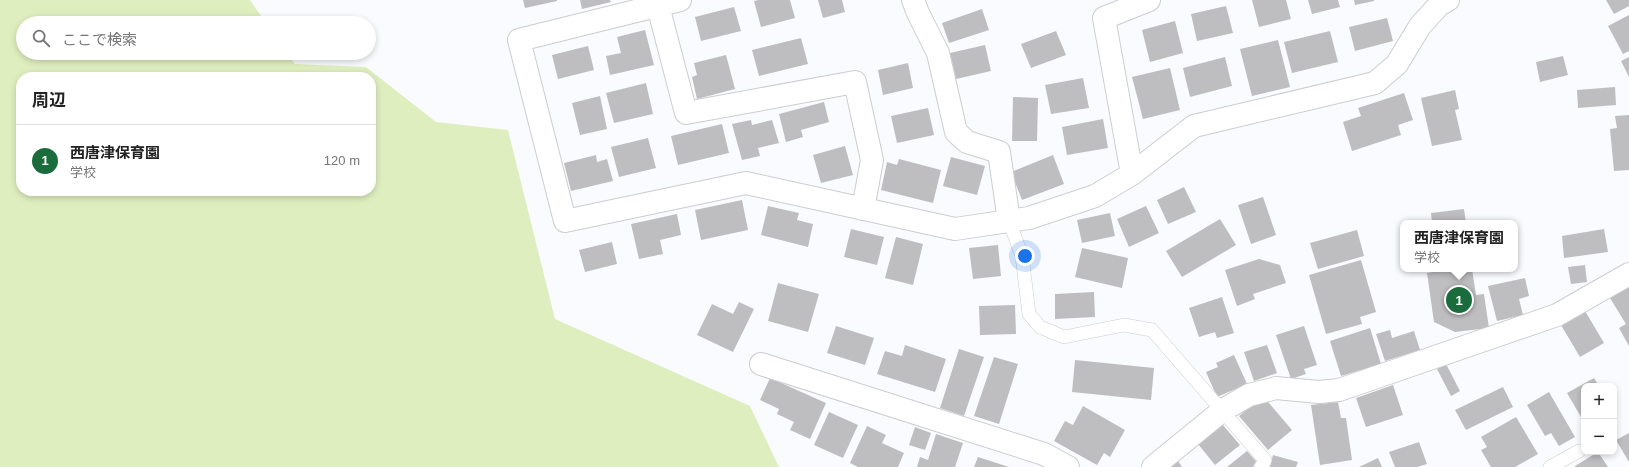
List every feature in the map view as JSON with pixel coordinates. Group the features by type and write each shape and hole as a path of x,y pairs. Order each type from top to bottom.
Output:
{"street":[{"path":"680,0 519,40 565,220 746,183 955,229 1028,218 1095,196 1132,174 1194,126 1375,83 1397,64 1420,26 1438,5 1448,0"},
{"path":"913,0 938,53 956,132 967,142 999,152 1009,221"},
{"path":"1132,174 1104,18 1149,0"},
{"path":"658,6 686,113 855,82 872,160 863,209"},
{"path":"1153,467 1222,410 1249,395 1276,388 1319,392 1339,390 1557,315 1629,274"},
{"path":"761,364 1044,454 1068,467"}],"lane":[{"path":"1009,221 1022,256 1028,314 1040,327 1064,337 1124,325 1152,330 1265,460 1262,467"},
{"path":"1550,467 1579,451"}],"green space":[{"path":"0,0 250,0 261,16 16,16 16,60 292,60 295,64 366,67 372,72 16,72 16,196 376,196 376,75 436,122 508,130 555,319 750,406 779,467 0,467"}],"building":[{"path":"523,0 557,0 557,1 525,8"},
{"path":"580,0 610,0 611,2 582,9"},
{"path":"790,0 795,18 761,27 754,1"},
{"path":"818,0 842,0 845,12 823,18"},
{"path":"1252,0 1286,0 1291,19 1259,27"},
{"path":"1308,0 1338,0 1340,7 1312,14"},
{"path":"1354,0 1374,0 1374,1 1355,5"},
{"path":"1606,0 1629,0 1629,6 1614,14"},
{"path":"1226,6 1233,33 1197,41 1191,14"},
{"path":"734,7 741,31 701,41 695,17"},
{"path":"982,9 989,30 949,43 942,23"},
{"path":"1629,15 1629,51 1623,54 1608,26"},
{"path":"1387,18 1393,41 1355,51 1349,27"},
{"path":"1175,21 1183,53 1150,62 1142,30"},
{"path":"645,30 654,65 610,75 606,56 621,53 617,37"},
{"path":"1056,31 1066,55 1031,68 1021,44"},
{"path":"1330,31 1338,62 1292,73 1284,42"},
{"path":"801,38 808,64 759,76 752,50"},
{"path":"1278,40 1290,87 1252,96 1240,49"},
{"path":"985,45 991,71 956,79 950,53"},
{"path":"588,46 594,70 558,79 552,55"},
{"path":"726,55 735,89 697,99 692,77 697,75 694,63"},
{"path":"1563,56 1568,75 1540,82 1536,62"},
{"path":"1225,57 1232,86 1190,97 1183,68"},
{"path":"1629,57 1629,77 1621,61"},
{"path":"908,63 913,88 883,95 878,70"},
{"path":"1170,68 1180,110 1143,119 1132,77"},
{"path":"1083,78 1089,108 1051,114 1045,85"},
{"path":"646,83 653,114 614,123 606,93"},
{"path":"1615,87 1616,105 1578,108 1577,90"},
{"path":"1455,90 1459,109 1455,110 1462,140 1432,146 1421,98"},
{"path":"1404,93 1413,120 1398,125 1401,135 1352,151 1343,122 1361,116 1358,108"},
{"path":"600,96 607,129 580,135 572,103"},
{"path":"1013,97 1038,98 1037,141 1012,141"},
{"path":"824,102 829,122 801,130 803,137 786,142 779,114"},
{"path":"928,108 934,135 897,143 891,116"},
{"path":"1629,115 1629,170 1614,171 1610,129 1617,128 1615,116"},
{"path":"1103,119 1108,148 1067,155 1062,127"},
{"path":"751,120 752,125 772,120 779,143 758,148 760,156 742,160 732,124"},
{"path":"722,124 729,153 678,165 671,136"},
{"path":"648,138 656,168 619,177 611,147"},
{"path":"845,146 853,175 821,183 813,155"},
{"path":"596,155 597,162 607,159 613,181 571,191 564,163"},
{"path":"1053,155 1064,184 1022,200 1011,172"},
{"path":"951,157 985,166 977,195 943,186"},
{"path":"899,159 941,170 933,203 881,190 887,162 897,165"},
{"path":"1184,187 1196,212 1168,224 1157,200"},
{"path":"1263,197 1276,235 1251,244 1238,205"},
{"path":"742,200 748,230 701,240 695,210"},
{"path":"768,206 799,213 797,220 813,224 808,247 761,235"},
{"path":"1146,206 1159,233 1129,247 1117,219"},
{"path":"1464,209 1466,220 1432,220 1431,213"},
{"path":"1110,213 1115,236 1082,243 1077,220"},
{"path":"677,214 681,235 660,240 663,254 639,259 631,224"},
{"path":"1220,219 1236,245 1182,277 1166,251"},
{"path":"851,229 884,237 877,265 844,257"},
{"path":"1604,229 1608,252 1564,258 1562,236"},
{"path":"1357,230 1364,256 1318,269 1310,243"},
{"path":"896,237 923,244 913,285 885,278"},
{"path":"612,242 617,264 585,272 579,250"},
{"path":"998,245 1001,276 973,279 969,248"},
{"path":"1082,248 1128,258 1122,288 1075,277"},
{"path":"1259,259 1280,265 1286,283 1253,294 1255,299 1237,306 1225,270"},
{"path":"1361,260 1376,312 1360,317 1362,324 1326,334 1309,275"},
{"path":"1585,265 1587,282 1571,284 1568,267"},
{"path":"1472,272 1476,295 1484,294 1489,328 1455,332 1434,322 1427,273"},
{"path":"1525,278 1529,296 1519,299 1523,315 1497,321 1488,286"},
{"path":"778,283 819,294 808,332 768,321"},
{"path":"1629,287 1629,346 1619,328 1626,324 1610,298"},
{"path":"1094,292 1095,317 1055,319 1055,294"},
{"path":"1222,297 1234,333 1217,338 1215,332 1199,337 1189,308"},
{"path":"739,302 754,309 733,352 697,335 712,304 733,314"},
{"path":"1015,305 1016,334 980,335 979,306"},
{"path":"1585,311 1604,343 1580,357 1561,325"},
{"path":"836,326 874,338 865,365 827,353"},
{"path":"1304,326 1317,365 1304,369 1306,374 1291,379 1276,335"},
{"path":"1370,328 1381,364 1341,376 1330,341"},
{"path":"1390,330 1392,338 1414,331 1420,350 1385,361 1376,334"},
{"path":"905,345 946,359 935,392 877,374 885,351 902,356"},
{"path":"1267,345 1277,373 1254,381 1244,352"},
{"path":"959,349 984,357 964,416 940,408"},
{"path":"1234,355 1247,384 1217,397 1206,372 1218,367 1216,363"},
{"path":"994,357 1018,364 999,424 974,416"},
{"path":"1075,360 1154,368 1151,400 1072,392"},
{"path":"1446,364 1460,391 1451,396 1437,369"},
{"path":"770,378 826,403 810,439 790,430 794,422 777,414 779,409 760,400"},
{"path":"1594,378 1597,383 1585,383"},
{"path":"1393,385 1403,415 1366,427 1356,398"},
{"path":"1581,385 1581,417 1567,393"},
{"path":"1503,387 1513,407 1466,430 1455,410"},
{"path":"1549,392 1575,437 1559,446 1551,433 1545,436 1527,405"},
{"path":"1263,396 1292,430 1268,450 1239,416"},
{"path":"1338,402 1341,418 1346,418 1352,460 1320,465 1311,405"},
{"path":"1083,406 1125,430 1110,457 1104,453 1097,465 1054,441 1065,421 1073,425"},
{"path":"829,412 858,425 843,458 814,445"},
{"path":"1516,417 1538,454 1515,467 1491,467 1481,450 1487,447 1481,437"},
{"path":"1222,424 1240,445 1215,465 1198,444"},
{"path":"867,426 886,435 882,443 904,453 898,467 858,467 850,463"},
{"path":"915,427 931,433 925,450 909,445"},
{"path":"1629,433 1629,462 1617,442 1617,439"},
{"path":"936,434 963,443 955,467 917,467 920,457 928,460"},
{"path":"1419,442 1427,464 1417,467 1395,467 1389,452"},
{"path":"1247,451 1256,461 1253,467 1227,467"},
{"path":"1273,455 1298,462 1296,467 1270,467"},
{"path":"1593,455 1600,455 1608,467 1575,467"},
{"path":"978,457 1009,467 974,467"},
{"path":"1378,458 1382,467 1359,467"},
{"path":"1178,461 1182,467 1170,467"}],"place":[{"name":"西唐津保育園","path":"1459,300"}]}
